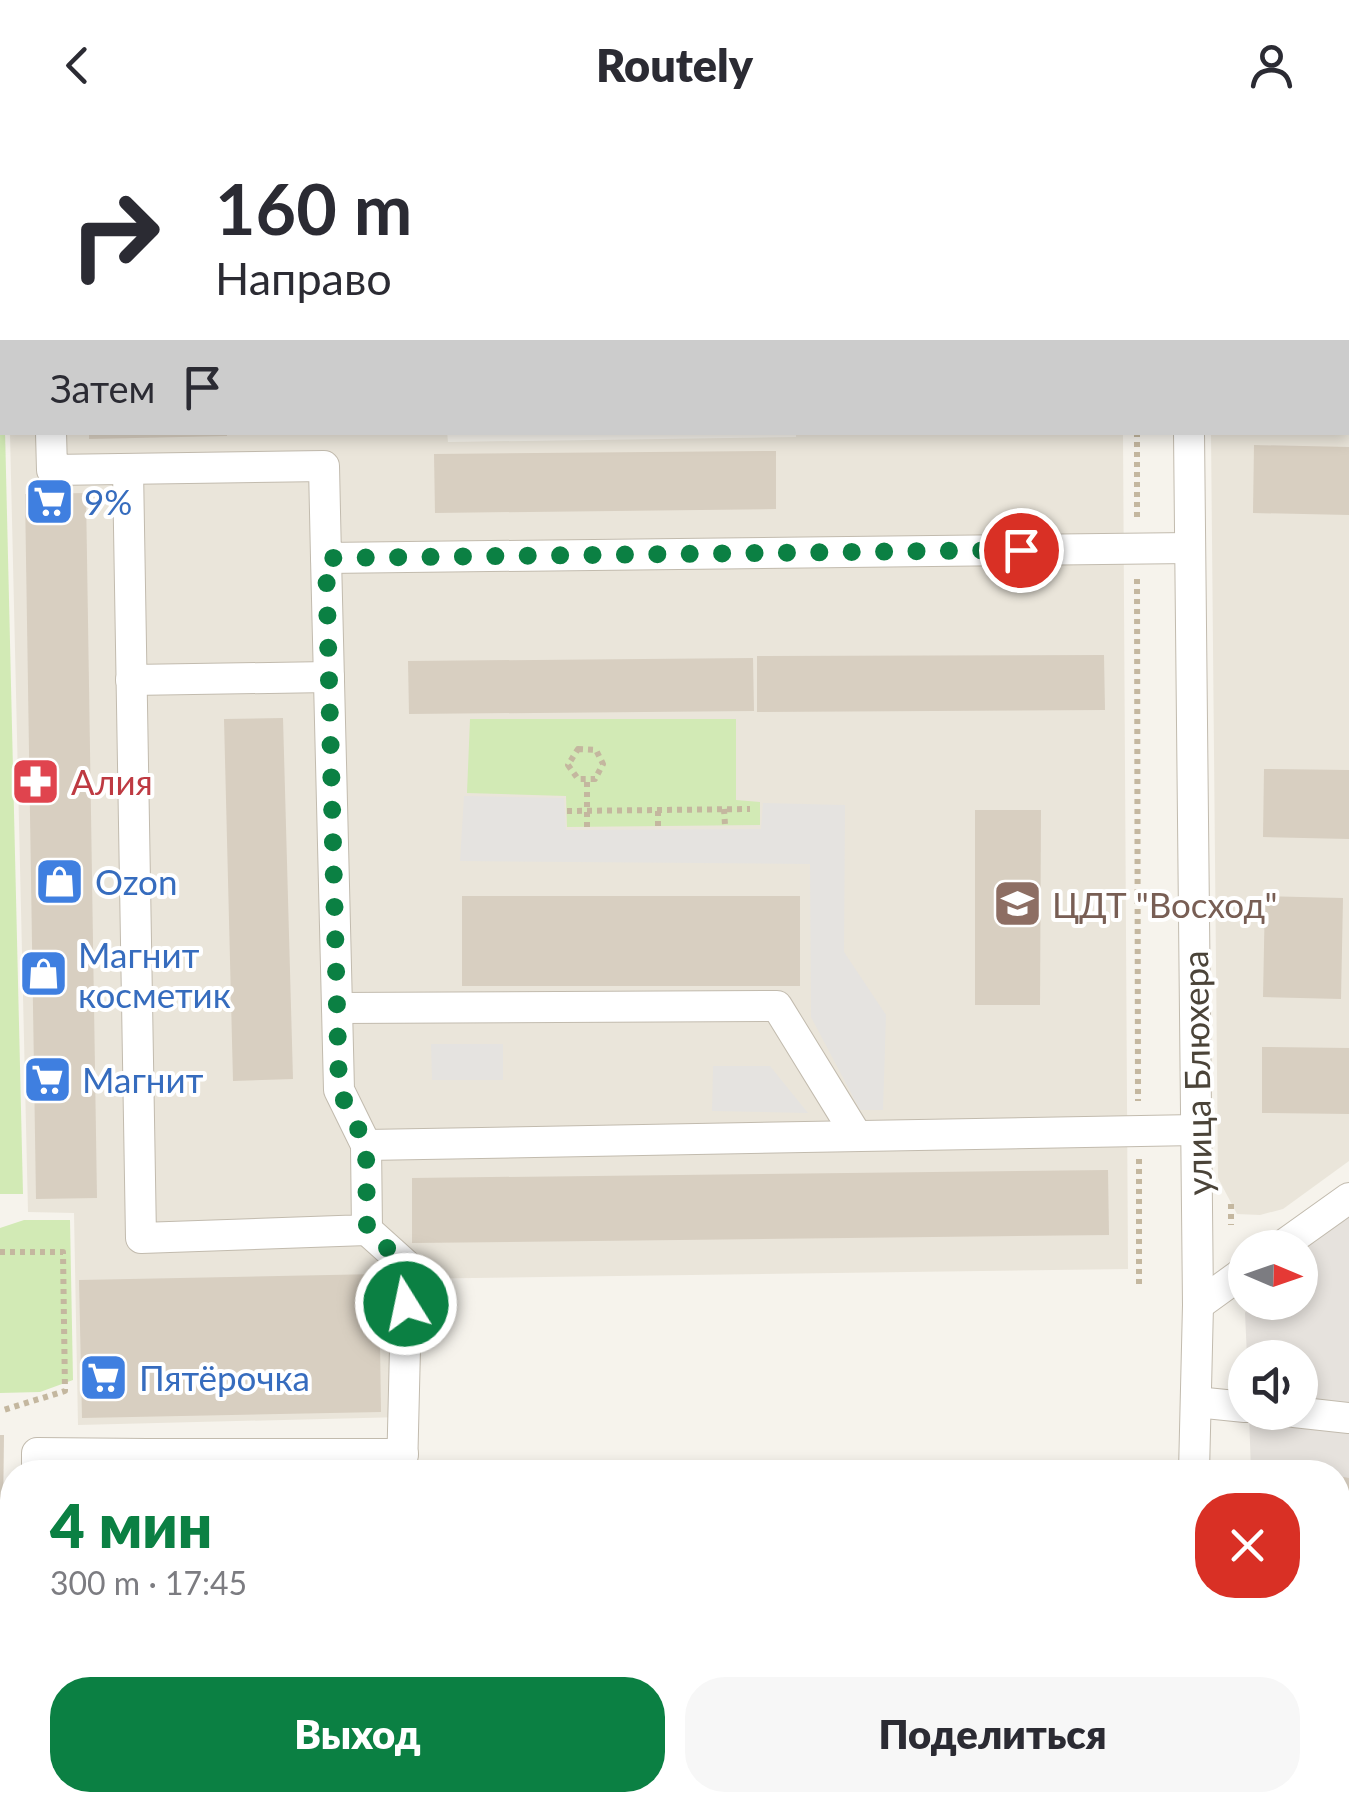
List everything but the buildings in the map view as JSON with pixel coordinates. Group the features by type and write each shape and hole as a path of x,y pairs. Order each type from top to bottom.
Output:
{"street":[{"path":"51,435 52,470 324,466 339,1090 366,1145 367,1230"},
{"name":"улица Блюхера","path":"1189,435 1198,1305 1194,1460"},
{"path":"128,469 141,1238 367,1230 407,1266 402,1460"},
{"path":"326,558 1190,548"},
{"path":"131,680 329,677"},
{"path":"337,1008 776,1006 856,1136"},
{"path":"366,1145 1196,1130"},
{"path":"1304,1230 1349,1198"},
{"path":"1198,1305 1228,1284"},
{"path":"1196,1402 1228,1405"},
{"path":"1318,1415 1349,1418"},
{"path":"37,1460 37,1453 114,1460"}],"path":[{"path":"1136,435 1139,1290"},
{"path":"578,749 596,750 603,764 595,779 587,779 578,779 568,765 578,749"},
{"path":"587,779 587,826"},
{"path":"658,810 658,826"},
{"path":"724,810 725,825"},
{"path":"567,811 750,810"},
{"path":"0,1252 63,1252 65,1391 0,1411"}],"shaded area":[{"path":"10,435 447,435 448,442 796,435 1123,435 1128,1269 401,1279 403,1417 78,1425 74,1213 28,1212"},
{"path":"1211,435 1349,435 1349,1161 1283,1209 1260,1215 1237,1214 1218,1178"},
{"path":"464,796 564,798 566,830 761,829 763,803 845,805 844,952 886,1015 883,1110 860,1110 811,1017 810,864 460,861"},
{"path":"431,1044 503,1044 503,1080 432,1080"},
{"path":"713,1066 770,1066 808,1113 712,1111"},
{"path":"1349,1215 1349,1460 1251,1460 1250,1430 1318,1430 1318,1340 1246,1340 1245,1320 1318,1320 1318,1237"}],"green space":[{"path":"0,435 5,435 23,1194 0,1194"},
{"path":"470,719 736,719 736,800 760,802 760,825 567,827 566,796 467,793"},
{"path":"24,1220 70,1220 73,1380 40,1392 0,1393 0,1228"}],"place":[{"name":"9%","path":"49,501"},
{"name":"Алия","path":"36,781"},
{"name":"Ozon","path":"60,881"},
{"name":"ЦДТ \"Восход\"","path":"1017,904"},
{"name":"Магнит косметик","path":"43,974"},
{"name":"Магнит","path":"47,1079"},
{"name":"Пятёрочка","path":"104,1377"}],"route":[{"path":"406,1304 407,1266 367,1230 366,1145 339,1090 326,558 1021,550"}]}
